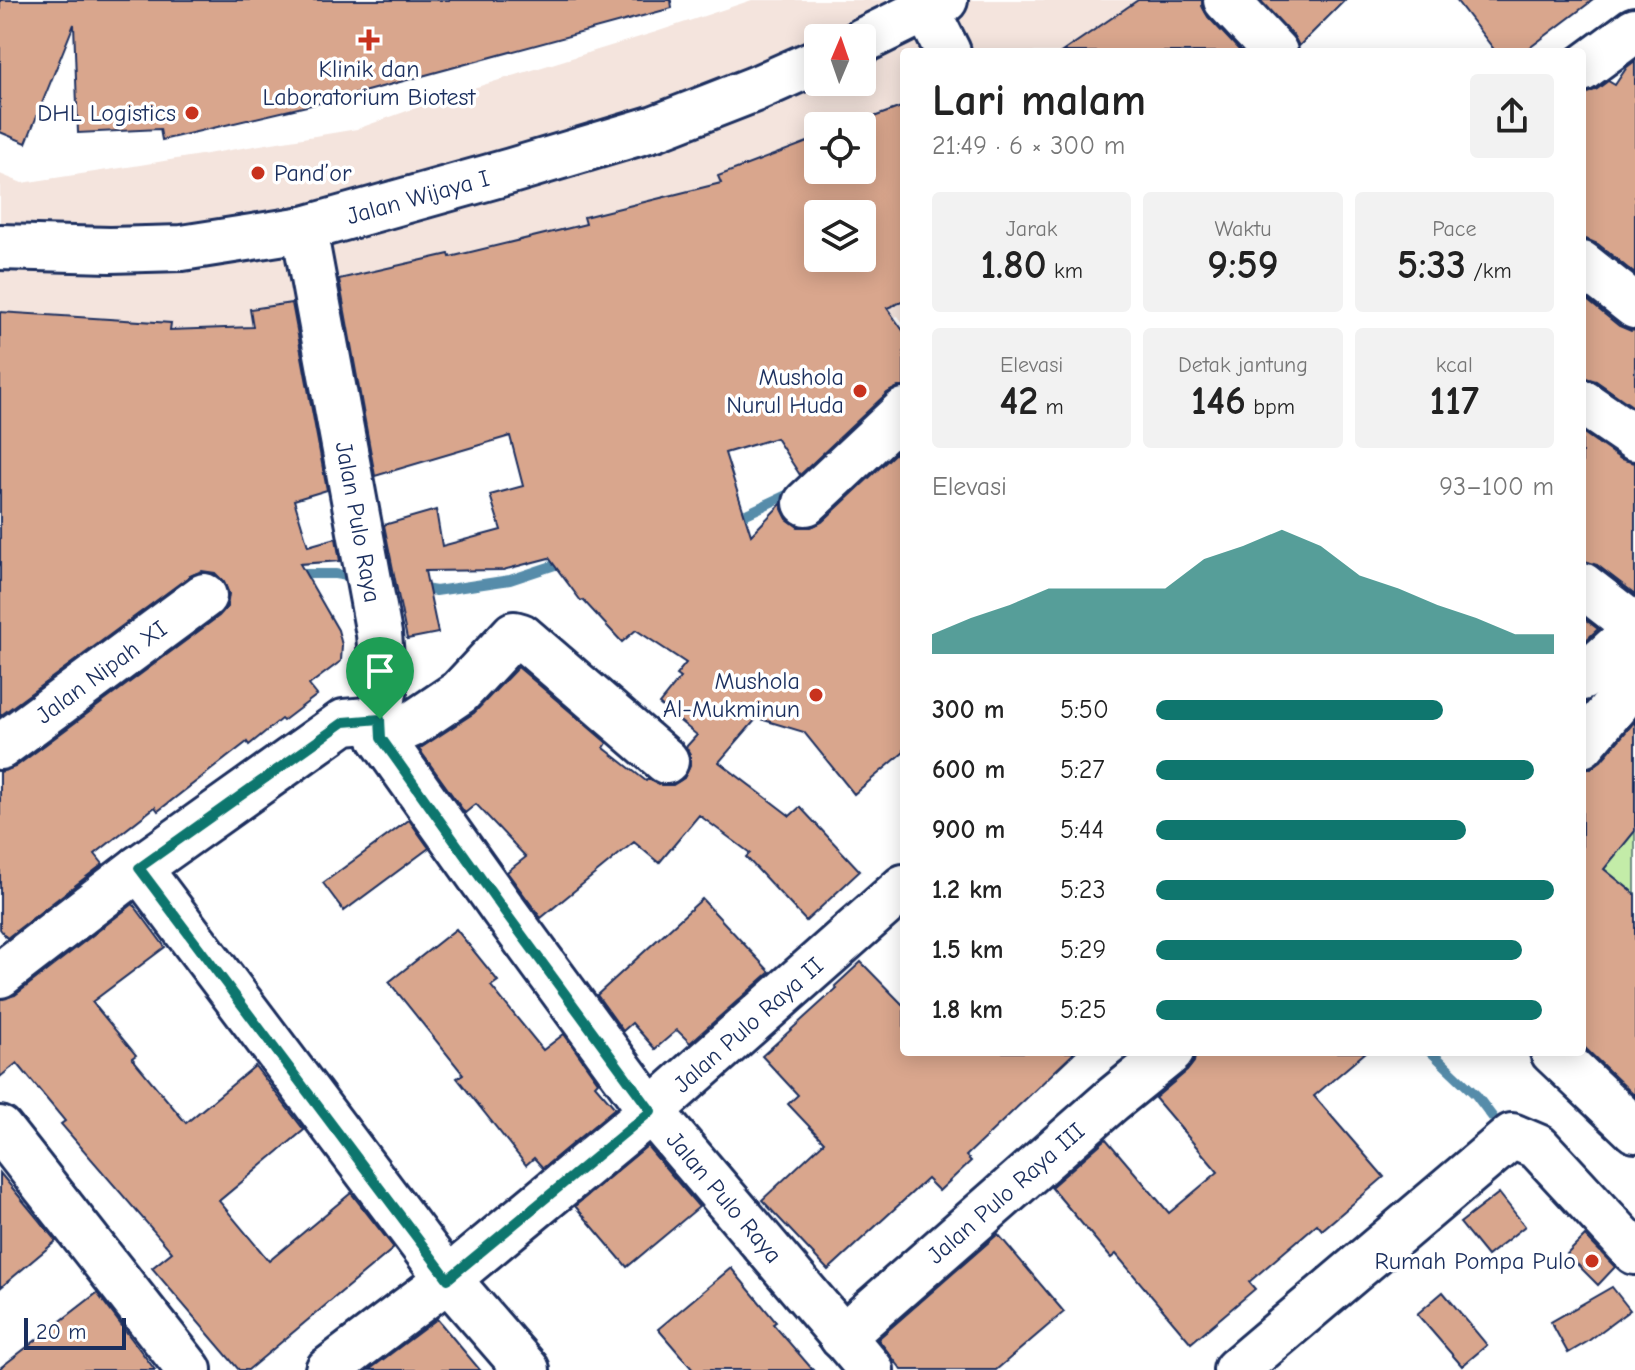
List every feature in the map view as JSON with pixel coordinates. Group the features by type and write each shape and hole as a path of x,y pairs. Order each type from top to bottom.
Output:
{"street":[{"path":"1226,0 1271,48"},
{"path":"876,34 936,5 947,48"},
{"path":"1586,66 1635,30"},
{"name":"Jalan Wijaya I","path":"0,247 182,248 304,229 655,128 804,67"},
{"name":"Jalan Pulo Raya","path":"304,229 379,634 384,692 380,729 505,912 651,1111 871,1370"},
{"path":"1586,267 1635,306"},
{"path":"1586,405 1635,438"},
{"path":"806,503 900,415"},
{"path":"1586,588 1635,628 1586,674"},
{"name":"Jalan Nipah XI","path":"3,738 204,596"},
{"path":"0,975 139,868 344,722 380,729 411,725 460,692 514,634 521,636 666,761"},
{"path":"1586,740 1635,682"},
{"path":"139,868 448,1279 527,1370"},
{"name":"Jalan Pulo Raya II","path":"328,1370 448,1279 651,1111 900,891"},
{"name":"Jalan Pulo Raya III","path":"842,1337 1166,1056"},
{"path":"1557,1056 1635,1130"},
{"path":"0,1129 189,1370"},
{"path":"1236,1370 1512,1136 1538,1147 1635,1252"}],"shaded area":[{"path":"752,0 1242,0 1279,48 900,48 900,319 898,316 552,426 357,481 339,414 262,426 0,525 0,174 22,183 357,129 454,94"}],"green space":[{"path":"1635,831 1635,894 1604,869"}],"building":[{"path":"0,0 671,0 672,8 341,98 162,140 160,129 78,133 74,24 26,143 0,132"},
{"path":"1138,0 1202,0 1208,17 1237,48 1068,48"},
{"path":"1260,0 1345,0 1299,46 1293,35"},
{"path":"1456,0 1593,0 1529,48 1493,48"},
{"path":"1635,61 1635,274 1598,244 1586,239 1586,95 1608,81 1615,85"},
{"path":"900,107 900,303 887,308 900,326 900,387 887,393 800,475 776,438 725,453 751,535 782,503 787,519 798,527 811,527 822,522 900,449 900,755 854,794 804,732 757,718 719,762 790,816 800,807 860,871 806,921 746,857 750,853 699,815 659,863 634,842 541,918 507,872 526,857 476,804 465,813 419,749 474,713 518,667 607,743 604,748 646,781 673,785 684,778 690,766 690,754 686,747 697,735 659,704 680,678 676,675 686,663 636,630 622,642 581,601 549,558 503,570 425,571 438,633 407,639 384,525 436,510 442,546 501,530 490,495 523,486 510,436 375,476 339,279 449,254 450,257 586,224 584,217 721,183 718,176 804,143 804,184 876,184 876,116"},
{"path":"1586,299 1619,326 1635,330 1635,408 1596,381 1586,378"},
{"path":"292,303 327,490 294,500 308,546 336,538 340,561 300,564 338,630 342,645 341,661 309,685 317,695 249,745 247,742 158,811 155,807 95,854 103,864 7,938 0,929 0,772 15,767 219,616 227,607 229,594 224,582 215,573 202,571 190,576 0,716 0,312 171,323 170,330 253,327 250,309"},
{"path":"1586,435 1621,459 1635,463 1635,594 1597,565 1586,562"},
{"path":"1586,620 1598,629 1586,640"},
{"path":"1635,721 1635,831 1604,869 1635,894 1635,1096 1586,1049 1586,769 1601,761"},
{"path":"409,820 429,848 344,911 323,883"},
{"path":"702,899 770,972 690,1043 677,1030 655,1049 632,1023 623,1031 597,995"},
{"path":"133,904 165,947 92,1002 136,1055 132,1058 186,1123 255,1066 304,1130 219,1201 269,1261 351,1193 394,1248 248,1370 239,1370 152,1268 172,1252 61,1124 65,1121 17,1063 0,1077 0,999 15,995"},
{"path":"456,929 498,981 491,986 543,1050 564,1034 598,1082 595,1085 615,1108 543,1168 534,1158 526,1165 457,1078 463,1074 389,982"},
{"path":"861,962 900,1002 900,1056 1071,1056 966,1156 971,1161 939,1191 927,1179 828,1270 762,1200 824,1142 788,1104 798,1095 762,1056 837,988 835,986"},
{"path":"1195,1056 1361,1056 1314,1096 1384,1177 1322,1230 1317,1224 1249,1282 1255,1289 1191,1343 1116,1254 1111,1258 1051,1187 1106,1139 1169,1213 1218,1172 1155,1098 1194,1062"},
{"path":"647,1146 699,1207 627,1267 575,1206"},
{"path":"0,1173 56,1241 0,1288"},
{"path":"1499,1193 1525,1226 1487,1256 1460,1223"},
{"path":"998,1234 1064,1312 996,1370 902,1370 878,1339"},
{"name":"Rumah Pompa Pulo","path":"1585,1236 1615,1267 1598,1285 1567,1254"},
{"path":"731,1268 813,1370 693,1370 658,1329"},
{"path":"1612,1287 1630,1310 1568,1353 1551,1322"},
{"path":"1443,1292 1487,1345 1462,1366 1417,1314"},
{"path":"97,1293 155,1370 0,1370 0,1368"},
{"path":"437,1319 480,1370 369,1370"}],"waterway":[{"path":"733,518 795,491"},
{"path":"379,581 436,591 510,580 567,561"},
{"path":"292,574 335,574 359,578"},
{"path":"1435,1056 1476,1095 1503,1131"}],"place":[{"name":"Klinik dan Laboratorium Biotest","path":"369,40"},
{"name":"DHL Logistics","path":"192,113"},
{"name":"Pand’or","path":"258,173"},
{"name":"Mushola Nurul Huda","path":"860,391"},
{"name":"Mushola Al-Mukminun","path":"816,695"},
{"name":"Rumah Pompa Pulo","path":"1592,1261"}],"route":[{"path":"380,719 381,738 651,1111 448,1279 139,868 344,722 380,719"}]}
